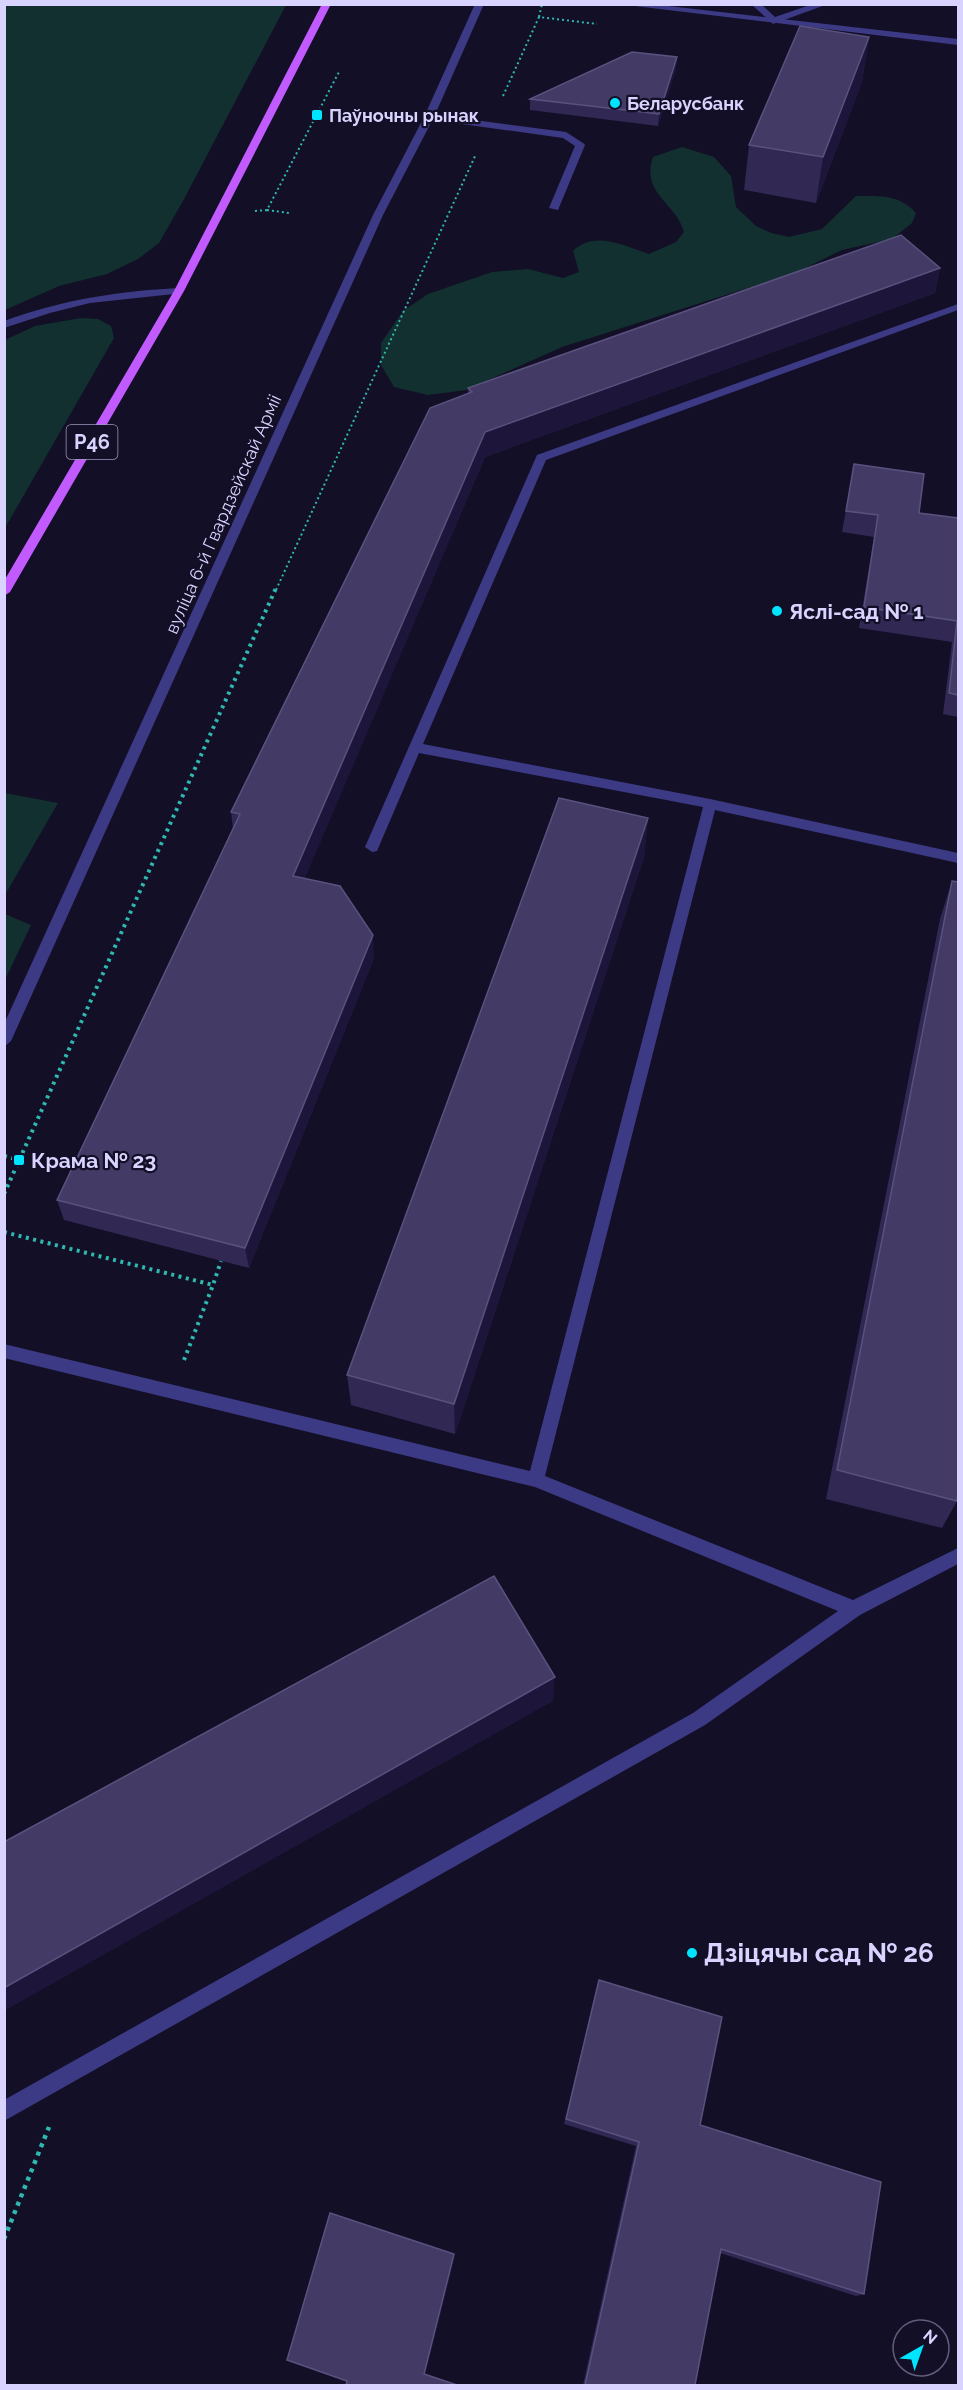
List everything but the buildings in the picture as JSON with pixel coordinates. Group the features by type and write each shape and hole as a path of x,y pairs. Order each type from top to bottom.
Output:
{"main road":[{"name":"Р46","path":"4,592 179,291 327,4"}],"street":[{"name":"вуліца 6-й Гвардзейскай Арміі","path":"4,1041 378,214 429,117 480,4"},
{"path":"622,4 958,42"},
{"path":"755,4 773,21"},
{"path":"773,21 824,4"},
{"path":"429,117 566,135 580,145 554,208"},
{"path":"4,325 26,316 84,302 136,293 179,291"},
{"path":"372,847 542,458 958,307"},
{"path":"417,748 710,804 958,858"},
{"path":"536,1480 710,804"},
{"path":"4,1351 536,1480 854,1609"},
{"path":"4,2111 699,1719 854,1609 958,1556"}],"path":[{"path":"4,1194 286,568 539,17 542,4"},
{"path":"539,17 597,24"},
{"path":"267,210 289,213"},
{"path":"4,1156 19,1160"},
{"path":"4,1232 213,1285"},
{"path":"172,1392 221,1261"},
{"path":"4,2239 71,2073"}],"green space":[{"path":"5,4 286,5 159,243 138,259 107,274 59,286 5,310"},
{"path":"682,147 714,157 731,176 736,207 756,226 771,233 789,237 822,229 856,196 889,197 903,202 916,213 912,223 892,239 842,250 795,273 562,347 466,390 428,395 394,387 381,365 381,343 403,311 428,294 492,272 528,269 563,278 579,272 573,251 591,241 620,244 649,254 676,242 684,232 680,222 655,189 650,169 653,157"},
{"path":"81,318 98,319 111,326 114,338 5,528 5,340 35,326"},
{"path":"4,793 58,803 5,895"},
{"path":"5,914 31,925 5,980"}],"place":[{"name":"Беларусбанк","path":"615,103"},
{"name":"Паўночны рынак","path":"317,115"},
{"name":"Яслі-сад № 1","path":"777,611"},
{"name":"Крама № 23","path":"19,1160"},
{"name":"Дзіцячы сад № 26","path":"692,1953"}]}
